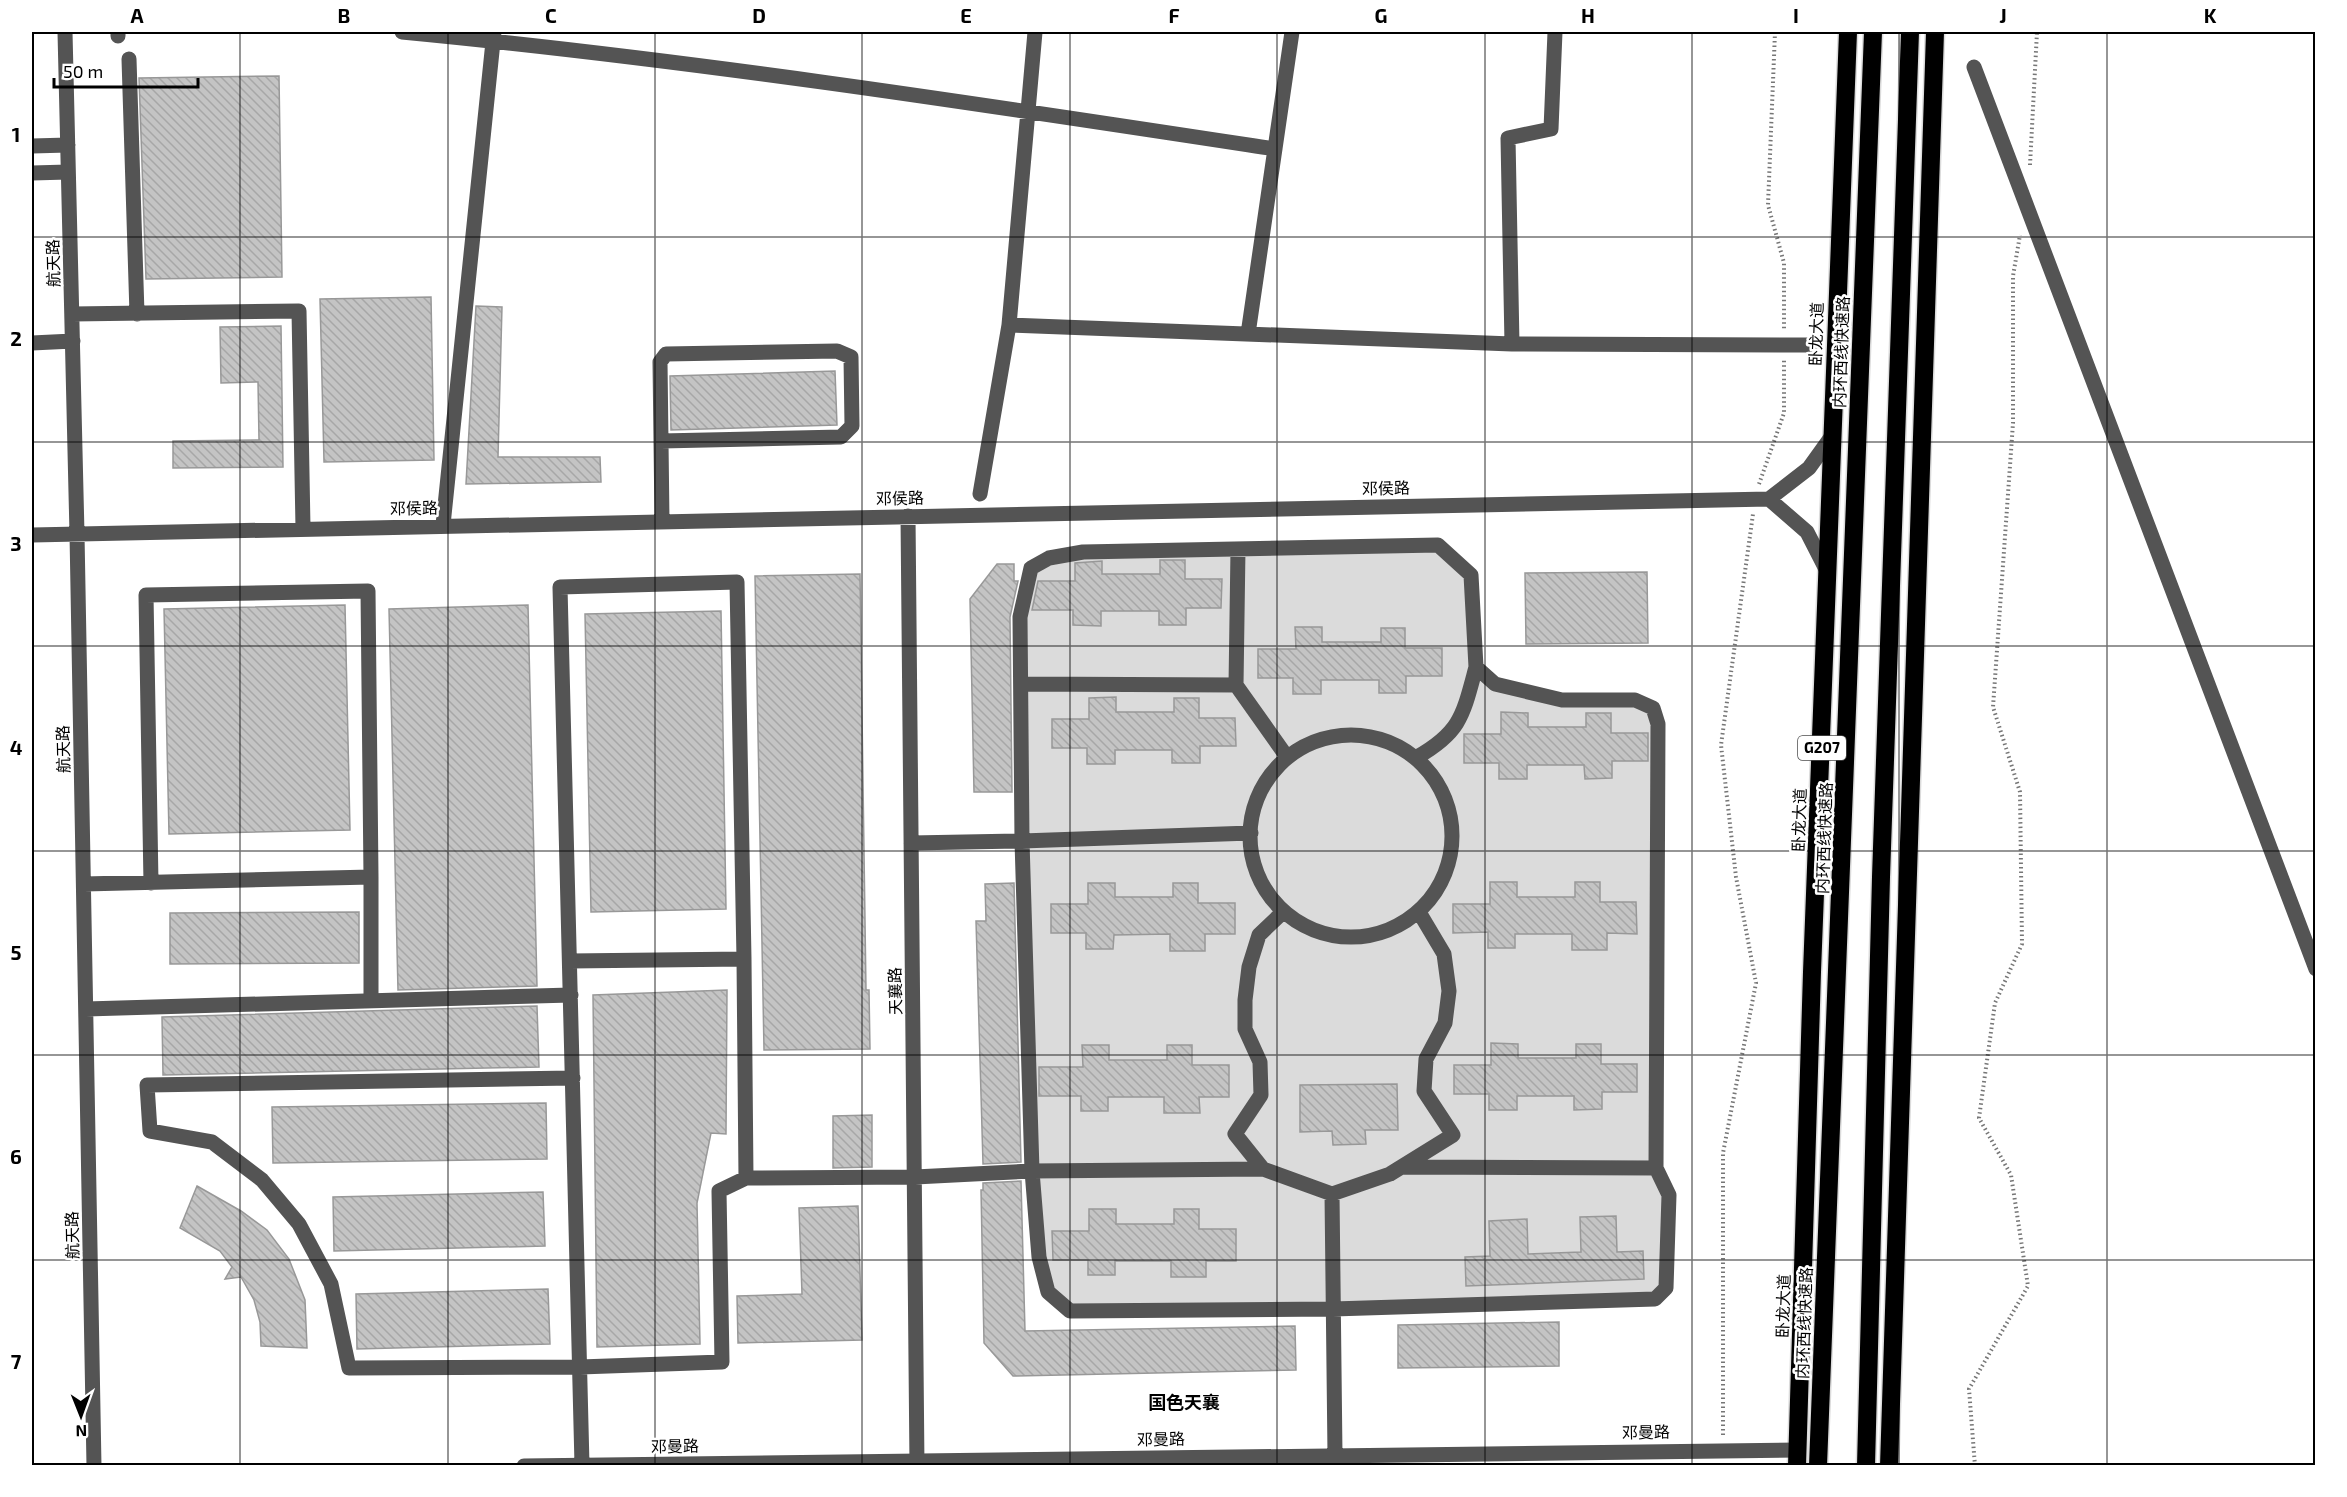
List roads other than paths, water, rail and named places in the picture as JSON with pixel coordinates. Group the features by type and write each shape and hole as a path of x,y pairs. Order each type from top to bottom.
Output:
{"highway":[{"name":"卧龙大道","path":"1797,1458 1812,984 1848,32"},
{"name":"内环西线快速路","path":"1818,1466 1873,32"},
{"path":"1866,1466 1881,865 1910,32"},
{"path":"1889,1466 1935,32"}],"street":[{"name":"航天路","path":"65,32 78,534 94,1466"},
{"path":"402,32 494,36 1026,111 1275,149"},
{"path":"980,494 1008,325 1035,32"},
{"path":"1248,334 1292,32"},
{"path":"1512,344 1508,138 1551,129 1555,32"},
{"path":"443,525 494,36"},
{"path":"129,59 137,314"},
{"path":"1974,67 2316,969"},
{"path":"32,146 68,145"},
{"path":"32,173 68,172"},
{"path":"72,314 299,311 303,528"},
{"path":"1008,325 1512,344 1811,345"},
{"path":"32,342 73,341"},
{"path":"661,441 841,437 852,426 851,357 837,351 666,354 660,362 661,441 662,520"},
{"path":"1829,575 1807,532 1762,499 1809,468 1832,436"},
{"name":"邓侯路","path":"32,535 662,520 1762,499"},
{"name":"天襄路","path":"908,516 917,1463"},
{"path":"1417,758 1443,742 1464,711 1476,667 1471,575 1438,545 1083,552 1049,558 1031,568 1020,617 1022,841 1032,1171 1039,1257 1048,1292 1070,1311 1333,1309 1655,1299 1666,1288 1669,1195 1656,1168 1658,724 1653,708 1635,700 1562,700 1495,684 1476,667"},
{"path":"1238,549 1236,685 1287,757"},
{"path":"582,1465 560,587 737,582 746,1178"},
{"path":"151,883 146,595 368,591 371,1001"},
{"path":"1021,684 1236,685"},
{"path":"1352,734 1386,740 1417,758 1439,784 1452,817 1452,852 1441,885 1419,912 1394,928 1366,936 1336,936 1308,927 1283,912 1262,884 1250,851 1251,816 1264,783 1287,757 1317,740 1352,734"},
{"path":"911,843 1251,833"},
{"path":"84,885 371,877"},
{"path":"1263,1169 1235,1134 1261,1095 1260,1062 1245,1029 1245,1000 1249,967 1258,935 1283,912"},
{"path":"573,1078 147,1085 150,1131 212,1142 262,1180 300,1224 331,1284 349,1368 580,1367 722,1362 719,1191 746,1178 915,1177 1032,1171 1263,1169 1332,1194 1390,1174 1453,1135 1424,1091 1426,1059 1445,1023 1449,991 1444,954 1419,912"},
{"path":"570,961 744,959"},
{"path":"86,1009 571,995"},
{"path":"1401,1167 1656,1168"},
{"path":"1332,1194 1335,1455"},
{"name":"邓曼路","path":"524,1466 1314,1460 1335,1455 1379,1460 1724,1450 1797,1458"}],"district":[{"name":"国色天襄","path":"1184,1403"}]}
